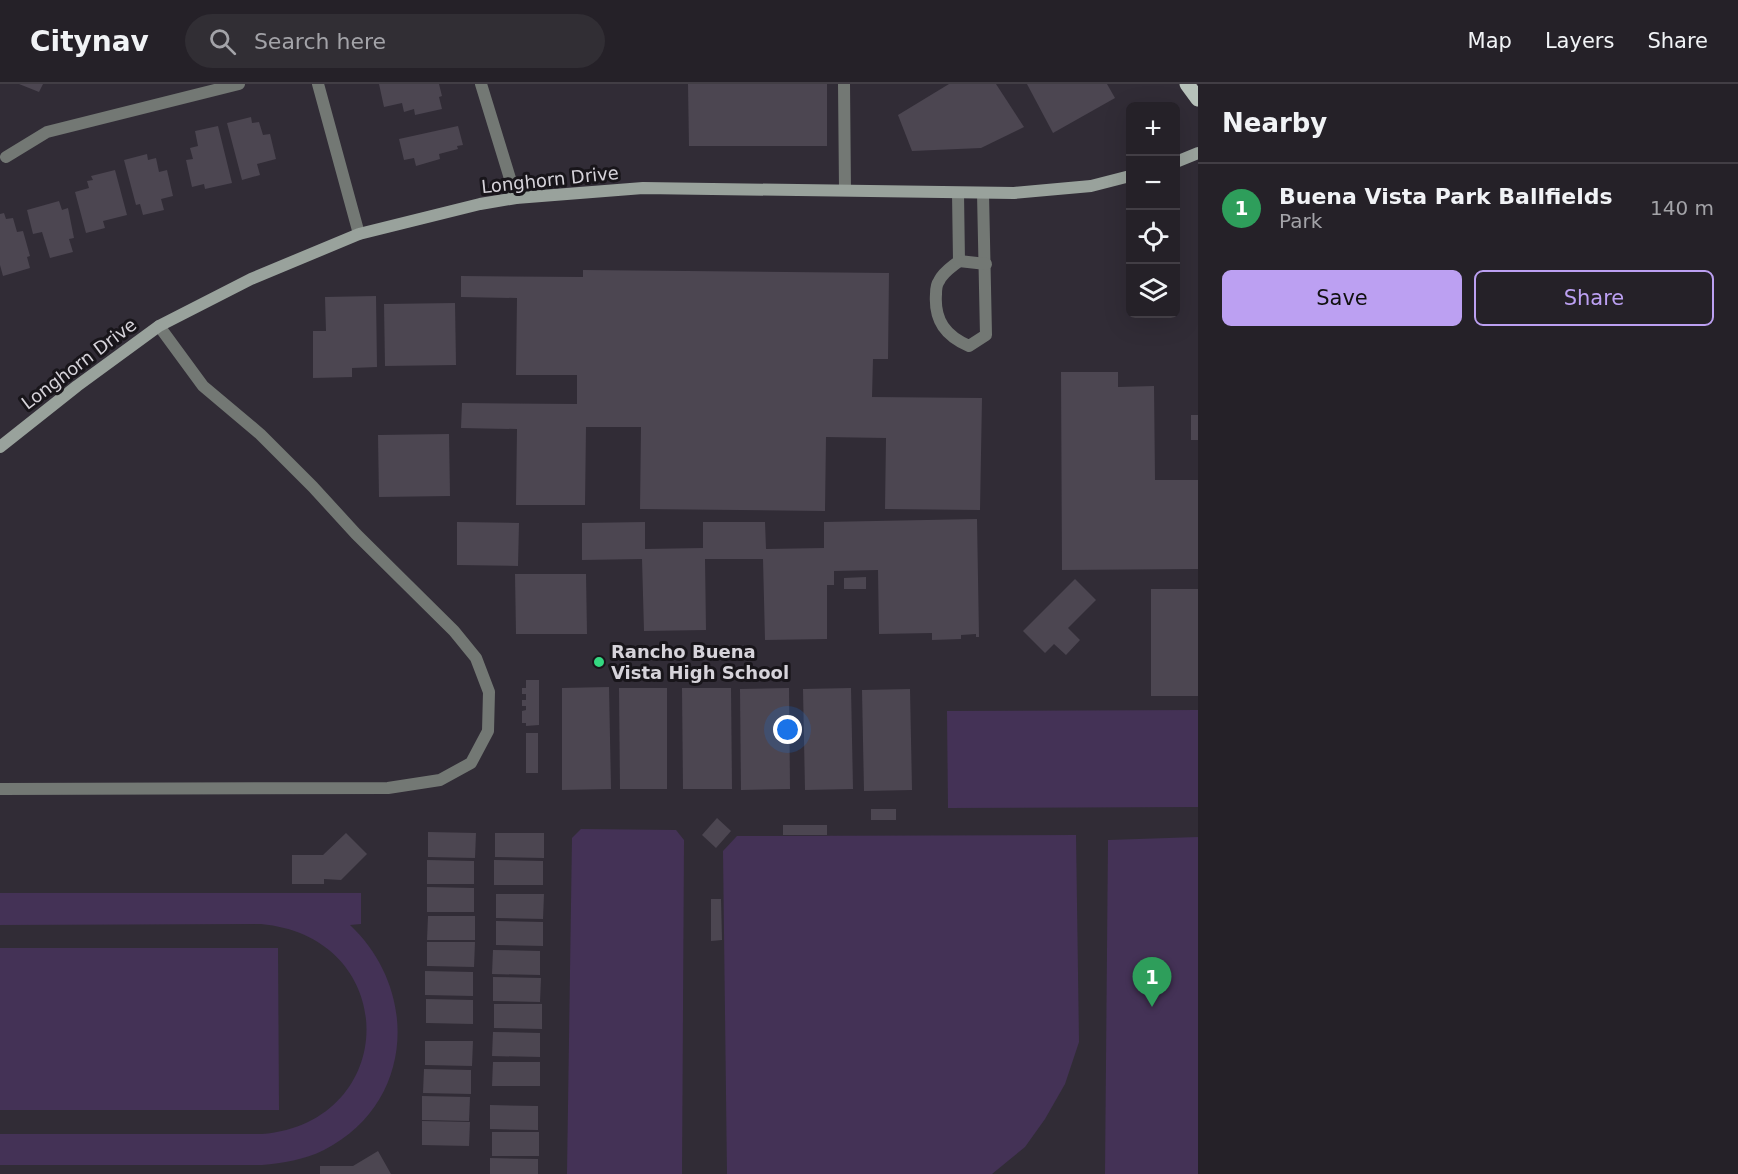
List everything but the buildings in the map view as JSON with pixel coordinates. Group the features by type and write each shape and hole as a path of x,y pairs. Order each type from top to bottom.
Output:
{"main road":[{"path":"1187,84 1198,99"}],"street":[{"path":"6,158 47,132 239,84"},
{"path":"318,84 359,234"},
{"path":"481,84 516,198"},
{"path":"844,84 845,190"},
{"path":"1180,160 1198,153"},
{"name":"Longhorn Drive","path":"0,447 77,386 159,326 250,279 359,234 480,204 516,198 643,188 1014,193 1091,186 1126,177"},
{"path":"958,193 959,261"},
{"path":"983,193 986,264 986,335 969,346 955,340 938,318 935,302 937,282 959,261 986,264"},
{"path":"0,789 388,788 440,780 471,763 488,731 489,692 476,658 454,632 260,434 203,386 159,326"}],"shaded area":[{"path":"1198,710 1198,807 948,808 947,711"},
{"path":"581,829 676,830 684,840 682,1174 567,1174 572,838"},
{"path":"1076,835 1079,1042 1065,1084 1045,1119 1025,1147 992,1174 727,1174 723,851 737,836"},
{"path":"1198,837 1198,1174 1105,1174 1108,840"},
{"path":"0,893 361,893 361,924 350,925 373,952 388,982 396,1013 397,1045 390,1076 376,1105 354,1130 324,1150 286,1162 262,1165 0,1165 0,1134 262,1134 308,1122 340,1098 360,1066 366,1029 360,993 340,961 307,936 261,924 0,925"},
{"path":"0,948 278,948 279,1110 0,1110"}],"place":[{"name":"Rancho Buena Vista High School","path":"599,662"},
{"name":"Buena Vista Park Ballfields","path":"1152,1007"}]}
